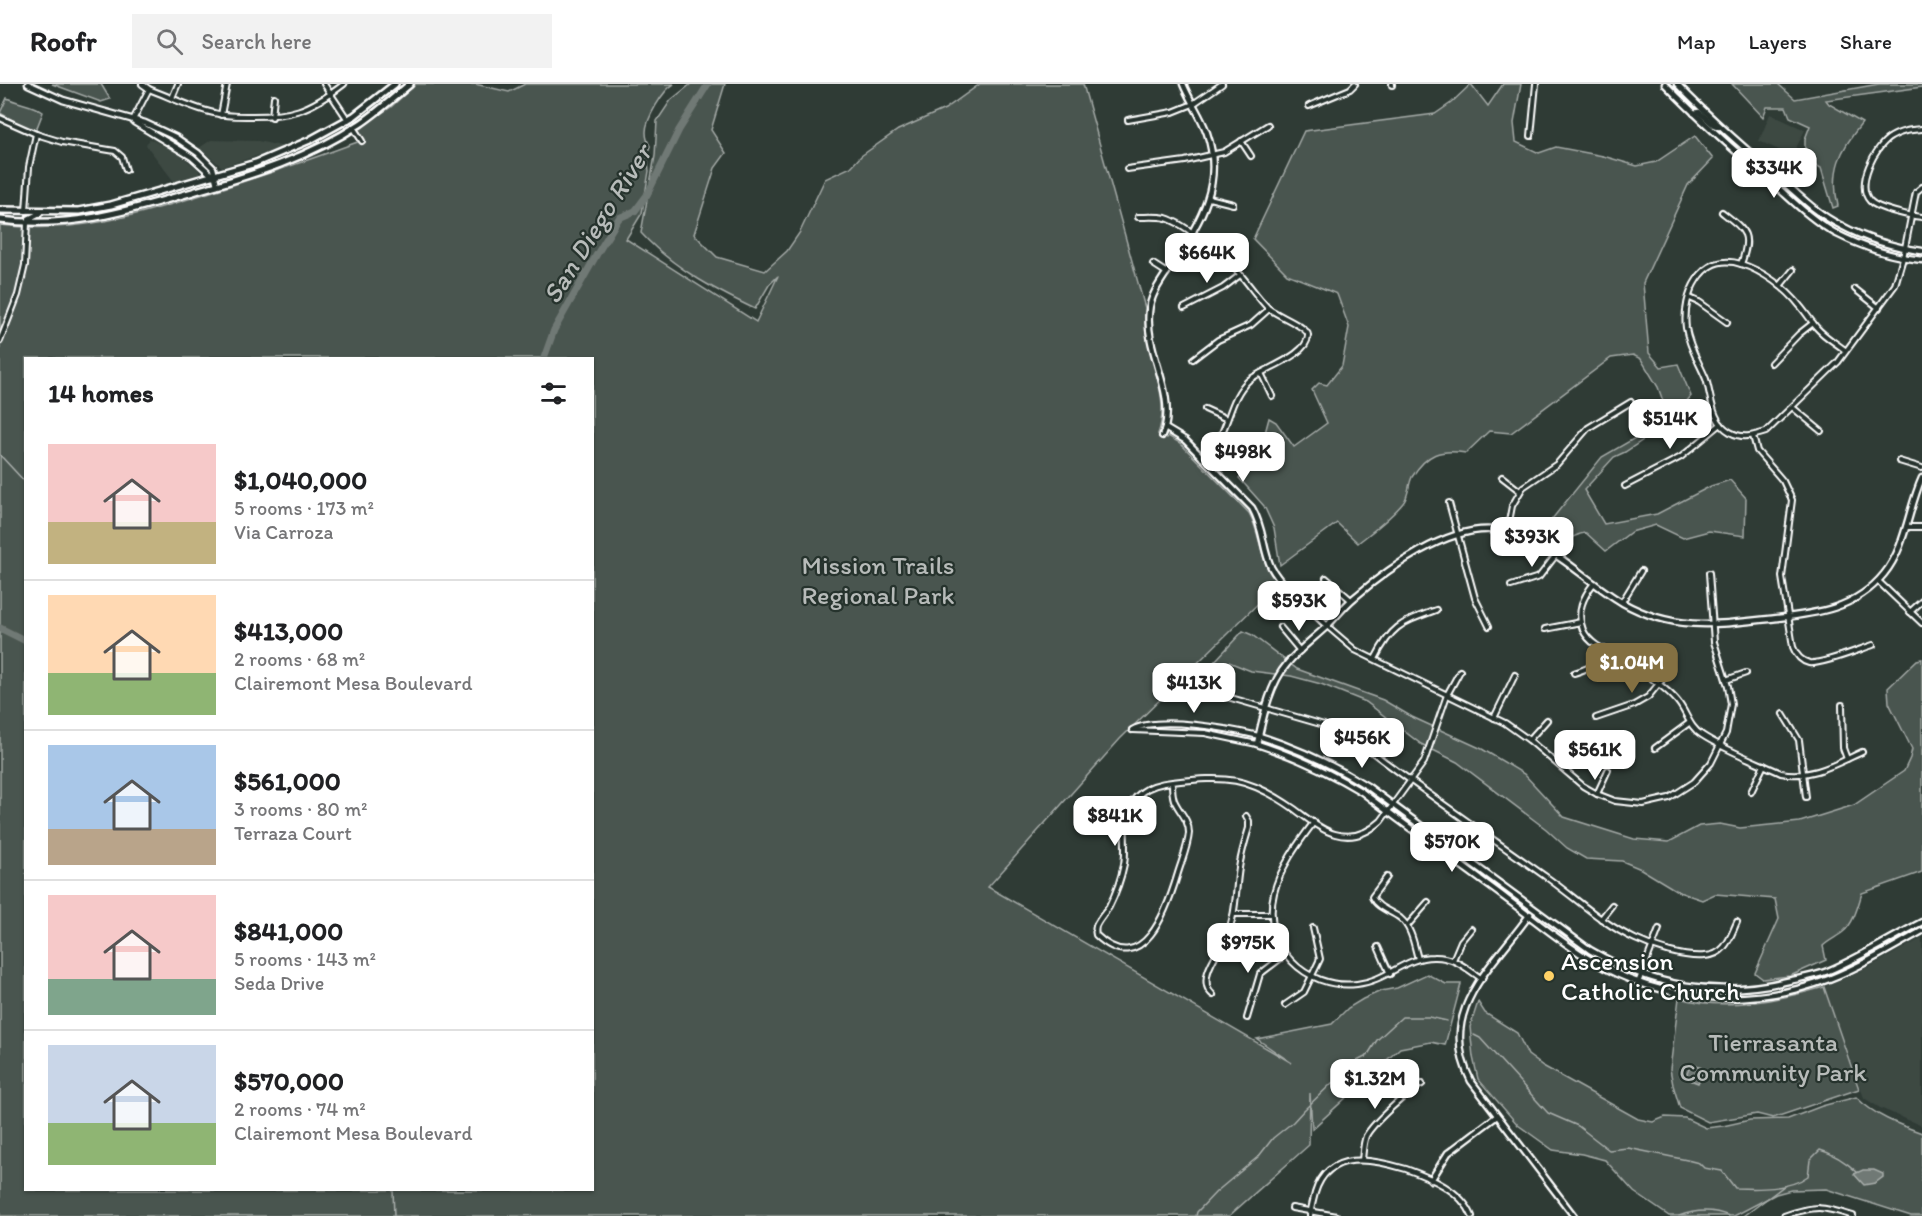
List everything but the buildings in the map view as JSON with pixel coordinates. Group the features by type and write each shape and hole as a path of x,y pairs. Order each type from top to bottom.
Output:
{"main road":[{"path":"0,210 79,211 111,205 272,158 348,120 395,84"},
{"path":"0,220 27,223 79,221 113,215 276,167 354,128 410,84"},
{"path":"27,223 40,212"}],"street":[{"path":"28,84 63,100 132,121 192,157 213,176 217,185"},
{"path":"142,84 148,89 221,115 272,117 297,112 331,94 344,84"},
{"path":"172,98 178,84"},
{"path":"221,115 227,84"},
{"path":"324,84 348,120"},
{"path":"1162,436 1168,414 1167,400 1148,325 1149,311 1152,298 1193,233 1212,186 1212,155 1208,135 1183,84"},
{"path":"1128,120 1173,112 1193,104 1222,84"},
{"path":"1309,106 1350,89 1355,84"},
{"path":"1531,136 1536,84"},
{"path":"1665,84 1694,113 1815,220 1833,232 1869,249 1903,258 1922,260"},
{"path":"1677,84 1722,128 1837,224 1872,240 1922,252"},
{"path":"132,121 148,89"},
{"path":"272,117 274,97"},
{"path":"1694,113 1699,112 1714,125 1722,128"},
{"path":"0,117 36,135 114,151 122,157 126,170"},
{"path":"1127,169 1224,152 1268,124"},
{"path":"354,128 362,141"},
{"path":"1922,129 1901,132 1885,141 1877,151 1864,181 1865,194 1874,205 1922,217"},
{"path":"26,211 29,167 36,135"},
{"path":"1241,141 1251,156"},
{"path":"1846,351 1813,323 1799,304 1780,286 1741,264 1723,263 1707,269 1693,284 1686,326 1690,346 1701,368 1714,413 1730,432 1753,436 1766,432 1827,374 1846,351 1879,308 1895,285 1903,258 1916,192 1922,187"},
{"path":"1209,198 1233,204"},
{"path":"1722,212 1747,235 1747,248 1741,264"},
{"path":"1138,217 1166,219 1193,233 1240,274 1269,309 1309,332 1296,354 1244,385 1213,447 1202,458"},
{"path":"0,340 18,295 25,265 27,223"},
{"path":"1154,264 1167,273"},
{"path":"1780,286 1793,270"},
{"path":"1184,308 1223,288 1240,274"},
{"path":"1855,290 1879,308"},
{"path":"1690,298 1728,322"},
{"path":"1193,359 1218,340 1251,325 1269,309"},
{"path":"1771,363 1813,323"},
{"path":"1261,373 1272,396"},
{"path":"1507,532 1512,506 1528,482 1557,464 1588,428 1631,402"},
{"path":"1792,407 1821,431"},
{"path":"1205,409 1227,419"},
{"path":"1625,486 1681,457 1721,424"},
{"path":"1165,428 1185,440 1252,508 1260,521 1272,568 1281,580 1348,645 1494,718 1529,740 1582,786 1615,801 1643,804 1669,798 1701,776 1721,745 1731,712 1726,680 1714,642 1709,573"},
{"path":"1753,436 1757,451 1783,481 1792,500 1782,570 1794,650 1808,663 1817,663 1873,645"},
{"path":"1899,461 1922,468"},
{"path":"1502,477 1520,491"},
{"path":"1257,744 1270,694 1286,665 1371,583 1433,544 1457,534 1480,530 1507,532 1530,539 1622,602 1644,613 1667,620 1713,625 1788,617 1839,607 1858,597 1878,581 1894,559 1922,478"},
{"path":"1449,503 1475,598 1489,626"},
{"path":"1905,527 1922,527"},
{"path":"1511,586 1539,577 1556,555"},
{"path":"1622,602 1641,571"},
{"path":"1326,578 1351,600"},
{"path":"1878,581 1922,623"},
{"path":"1594,583 1581,607 1581,622 1589,639 1633,664 1659,685 1679,704 1689,723 1701,735 1781,773 1802,775 1817,772 1862,752"},
{"path":"1910,612 1922,601"},
{"path":"1375,659 1383,642 1396,628 1404,622 1436,610"},
{"path":"1545,629 1581,622"},
{"path":"1280,627 1300,651"},
{"path":"1574,673 1594,666 1601,658 1604,649"},
{"path":"1596,718 1648,698 1670,670"},
{"path":"1172,782 1174,801 1185,819 1188,834 1172,894 1162,916 1145,942 1132,949 1116,949 1095,932 1120,883 1125,862 1127,814 1133,801 1141,792 1158,783 1212,777 1228,778 1250,783 1271,793 1334,834 1360,835 1374,828 1424,762 1447,695 1460,671"},
{"path":"1726,680 1746,673"},
{"path":"1494,718 1515,675"},
{"path":"1224,696 1324,725"},
{"path":"1842,705 1843,748 1847,759"},
{"path":"1782,714 1799,740 1806,797"},
{"path":"1529,740 1546,720"},
{"path":"1655,748 1689,723"},
{"path":"1724,990 1676,985 1641,976 1616,965 1590,950 1367,786 1302,751 1259,736 1214,727 1186,724 1140,726 1132,730 1204,733 1257,744 1337,777 1362,792 1589,959 1638,983 1674,993 1712,997 1757,996 1812,984 1862,964 1922,931"},
{"path":"1372,752 1601,919 1636,939 1684,954 1705,956 1714,954 1727,944 1737,922"},
{"path":"1751,792 1764,765"},
{"path":"1597,794 1608,770"},
{"path":"1213,995 1208,989 1207,978 1214,958 1226,938 1234,914 1239,870 1249,828 1249,820 1245,816"},
{"path":"1314,822 1292,852 1275,889 1271,914 1274,935 1285,955 1297,968 1312,977 1331,983 1352,985 1372,982 1418,959 1436,957 1453,960 1482,979"},
{"path":"1387,877 1372,897 1375,902 1401,919 1407,926 1418,959"},
{"path":"1407,926 1428,902"},
{"path":"1601,919 1612,905"},
{"path":"1533,909 1466,1003 1461,1021 1460,1046 1462,1060 1471,1081 1574,1216"},
{"path":"1234,914 1271,914"},
{"path":"1712,997 1724,990 1777,984 1826,972 1922,922"},
{"path":"1285,1005 1304,992 1320,959 1313,928"},
{"path":"1453,960 1461,941 1471,929"},
{"path":"1638,983 1659,929"},
{"path":"1378,948 1390,974"},
{"path":"1248,1018 1260,974 1285,955"},
{"path":"1362,1160 1367,1136 1372,1128 1412,1089 1422,1084"},
{"path":"1431,1180 1448,1153 1497,1116"},
{"path":"1310,1213 1318,1185 1329,1171 1347,1161 1362,1160 1389,1164 1431,1180 1459,1196 1472,1216"},
{"path":"1784,1216 1815,1206 1826,1207 1853,1216"},
{"path":"1292,1208 1337,1216"}],"shaded area":[{"path":"1770,114 1805,130 1792,156 1759,141"},
{"path":"150,139 176,152 198,169 200,175 175,183 146,145"},
{"path":"211,140 258,141 285,147 222,167 199,148"},
{"path":"1922,938 1922,1126 1880,1108 1864,1098 1824,987 1871,966"},
{"path":"1691,1064 1704,1069 1698,1083 1685,1078"},
{"path":"1863,1170 1874,1170 1883,1174 1883,1177 1875,1183 1864,1185 1854,1174"}],"green space":[{"path":"52,84 101,84 110,99 101,102"},
{"name":"Mission Trails Regional Park","path":"416,84 475,84 509,92 525,84 674,84 660,98 647,126 646,137 650,146 647,155 649,171 642,213 626,239 756,322 778,276 769,285 755,309 680,267 641,233 655,156 657,121 671,100 691,84 725,84 711,130 726,153 715,168 694,234 717,257 765,271 787,251 800,232 825,179 851,167 861,156 898,130 945,109 980,84 1083,84 1145,308 1147,340 1162,403 1162,418 1158,434 1167,438 1168,436 1180,443 1249,513 1267,567 1278,584 1120,739 988,887 1292,1063 1257,1039 1332,1024 1348,1008 1363,999 1381,991 1397,988 1427,974 1446,984 1461,984 1445,1045 1431,1042 1400,1048 1312,1129 1310,1093 1309,1145 1229,1216 0,1216 0,225 52,227 125,217 261,176 363,140 358,129 391,107"},
{"path":"1471,84 1488,106 1503,84 1521,84 1514,123 1516,142 1539,153 1556,147 1603,156 1637,166 1656,162 1695,136 1713,159 1688,185 1643,283 1649,353 1661,367 1678,364 1691,396 1670,422 1614,457 1584,490 1604,524 1657,514 1711,486 1730,480 1746,498 1745,536 1709,531 1683,538 1656,525 1631,532 1606,551 1586,533 1564,540 1548,531 1552,519 1602,457 1656,426 1661,418 1663,401 1658,387 1641,359 1633,355 1611,358 1511,433 1489,431 1466,453 1441,453 1429,458 1412,477 1403,503 1387,520 1358,543 1337,523 1280,565 1274,528 1264,506 1239,478 1256,467 1269,418 1276,422 1294,447 1327,423 1312,390 1319,383 1327,385 1342,366 1349,327 1337,294 1287,274 1253,239 1304,131 1435,114"},
{"path":"1732,84 1778,84 1795,99 1879,84 1922,84 1922,87 1826,100 1862,123 1848,142 1839,161 1835,182 1838,206 1833,208 1821,168 1802,157 1805,153 1805,139 1810,126 1790,117 1786,107 1767,107 1763,117"},
{"path":"7,98 43,112 36,130 23,126 0,113"},
{"path":"1243,631 1252,635 1297,669 1383,700 1412,717 1482,749 1524,774 1564,817 1634,839 1669,842 1699,826 1720,824 1740,828 1800,822 1854,805 1904,771 1912,749 1889,703 1888,688 1917,660 1922,659 1922,872 1862,893 1850,924 1823,946 1826,960 1790,976 1763,979 1755,973 1779,919 1775,899 1715,894 1702,900 1679,892 1641,869 1622,861 1586,859 1567,848 1546,829 1457,762 1421,744 1366,702 1321,684 1291,676 1251,671 1229,662 1214,662"},
{"name":"Tierrasanta Community Park","path":"1824,987 1859,1089 1773,1118 1757,1114 1708,1122 1680,1108 1670,1069 1679,998 1715,1004 1734,1004 1771,1000"},
{"path":"1478,1002 1485,1013 1517,1033 1528,1055 1543,1066 1638,1119 1653,1122 1665,1117 1685,1118 1706,1128 1750,1120 1788,1119 1822,1106 1856,1097 1863,1104 1895,1123 1922,1133 1922,1216 1911,1216 1826,1189 1791,1190 1776,1194 1734,1216 1669,1216 1634,1192 1605,1160 1553,1150 1518,1125 1478,1079 1470,1027"}],"waterway":[{"name":"San Diego River","path":"544,357 554,330 597,254 619,218 635,211 647,195 679,130 708,84"},
{"path":"0,455 24,481"},
{"name":"San Diego River","path":"0,628 24,640"},
{"path":"1196,1216 1216,1192 1259,1156 1273,1138 1293,1122 1332,1083 1343,1078 1355,1062 1367,1056 1377,1040 1402,1017 1429,1017 1447,1021"},
{"path":"1474,1035 1480,1038 1548,1113 1578,1126 1609,1150 1628,1148 1699,1163 1704,1168 1722,1171 1735,1188 1773,1188 1800,1181 1808,1176 1810,1160 1820,1150 1840,1159 1857,1172"},
{"path":"1744,1216 1784,1186"},
{"path":"393,1191 394,1216"},
{"path":"1679,1216 1704,1211 1729,1216"}],"place":[{"name":"Ascension Catholic Church","path":"1549,976"}]}
